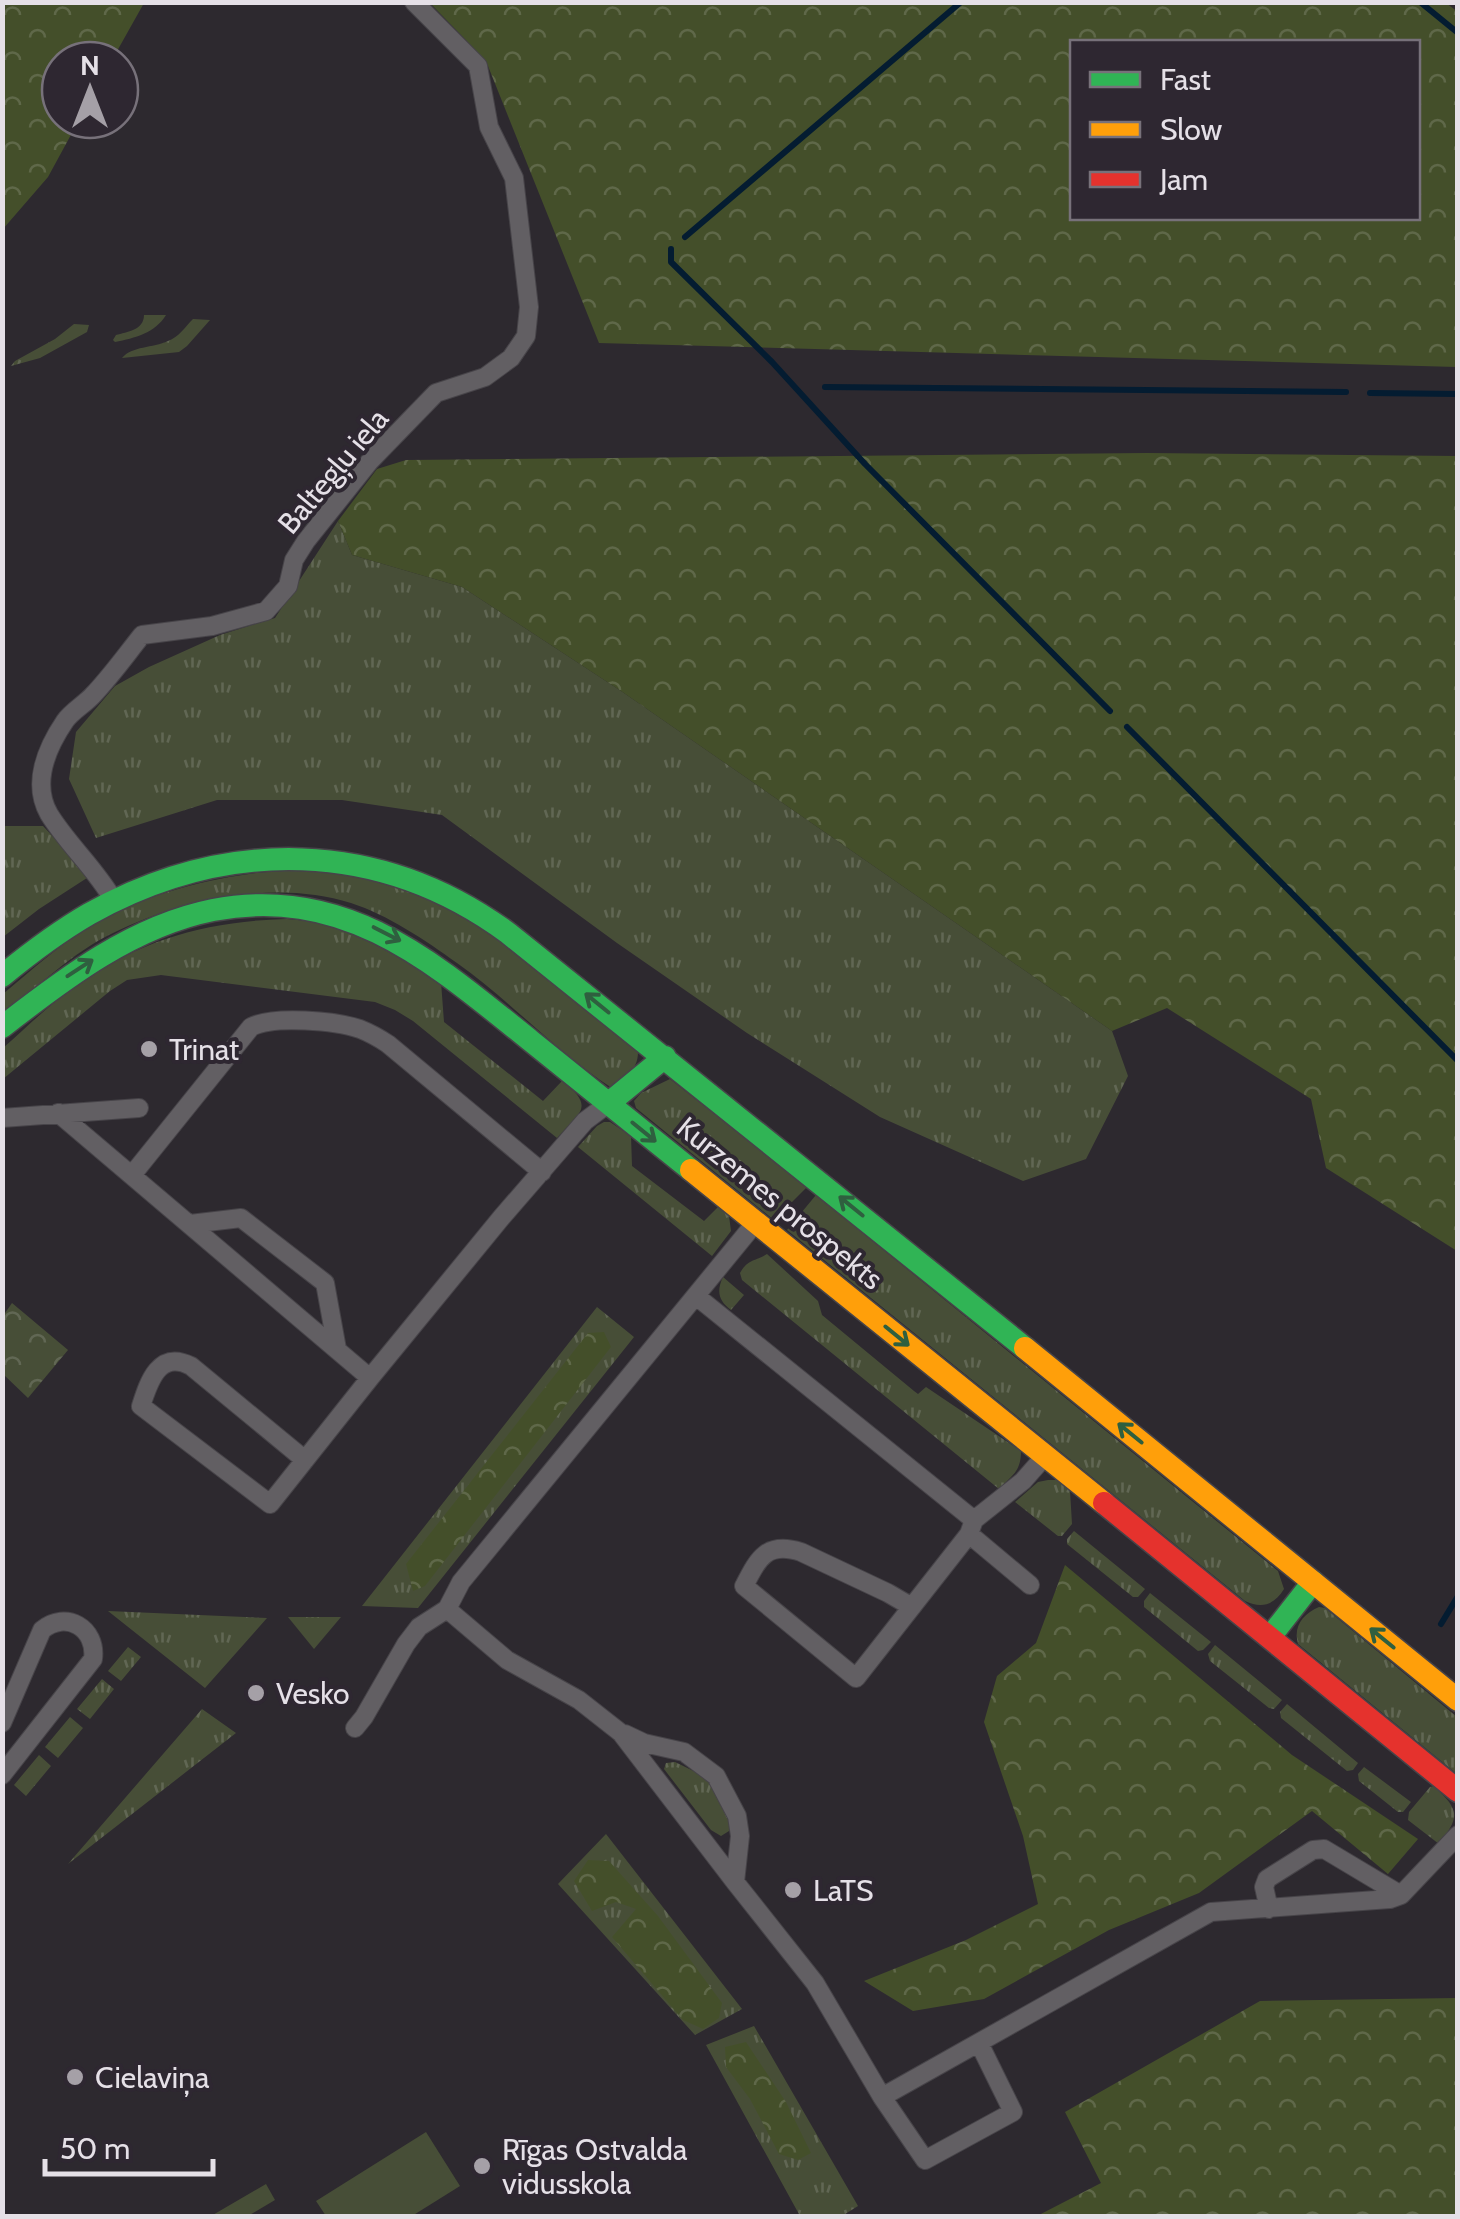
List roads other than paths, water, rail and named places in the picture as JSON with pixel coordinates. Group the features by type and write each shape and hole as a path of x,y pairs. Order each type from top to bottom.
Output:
{"main road":[{"name":"Kurzemes prospekts","path":"2,976 62,930 114,901 202,870 272,859 338,860 401,874 434,888 491,919 1458,1700"},
{"name":"Kurzemes prospekts","path":"2,1027 79,968 135,936 216,910 267,905 330,912 367,924 417,950 1458,1791"},
{"path":"609,1103 665,1057"},
{"path":"1270,1636 1313,1582"}],"street":[{"name":"Baltegļu iela","path":"114,901 51,818 41,798 42,769 66,720 92,696 142,635 212,626 266,610 288,586 294,560 306,542 370,461 436,394 485,377 511,358 526,336 529,307 514,178 488,127 478,66 414,2"},
{"path":"132,1175 251,1027 272,1020 340,1024 374,1035 542,1172"},
{"path":"305,1460 192,1366 170,1362 162,1365 150,1380 141,1406 270,1504 585,1121 609,1103"},
{"path":"2,1118 138,1108"},
{"path":"58,1113 370,1378"},
{"path":"190,1224 240,1218 325,1282 337,1350"},
{"path":"355,1728 419,1627 447,1609 462,1582 756,1222"},
{"path":"696,1296 971,1527 1030,1584"},
{"path":"912,1607 786,1548 763,1555 744,1586 856,1678 912,1607 971,1527 1023,1482 1045,1456"},
{"path":"447,1609 506,1660 579,1700 621,1732 644,1743 684,1752 716,1776 737,1816 740,1836 734,1882"},
{"path":"2,1723 42,1630 60,1621 84,1628 92,1636 93,1658 2,1775"},
{"path":"621,1732 816,1983 882,2096 925,2160 1014,2112 979,2043"},
{"path":"882,2096 1211,1912 1401,1895 1458,1835"},
{"path":"1269,1908 1264,1887 1267,1879 1314,1850 1324,1849 1401,1895"}],"waterway":[{"path":"685,237 961,2"},
{"path":"1420,2 1458,33"},
{"path":"671,249 671,262 1110,711"},
{"path":"825,387 1346,392"},
{"path":"1370,393 1458,394"},
{"path":"1127,727 1458,1061"},
{"path":"1441,1624 1458,1596"}],"place":[{"name":"Trinat","path":"149,1049"},
{"name":"Vesko","path":"256,1693"},
{"name":"LaTS","path":"793,1890"},
{"name":"Cielaviņa","path":"75,2077"},
{"name":"Rīgas Ostvalda vidusskola","path":"482,2166"}]}
